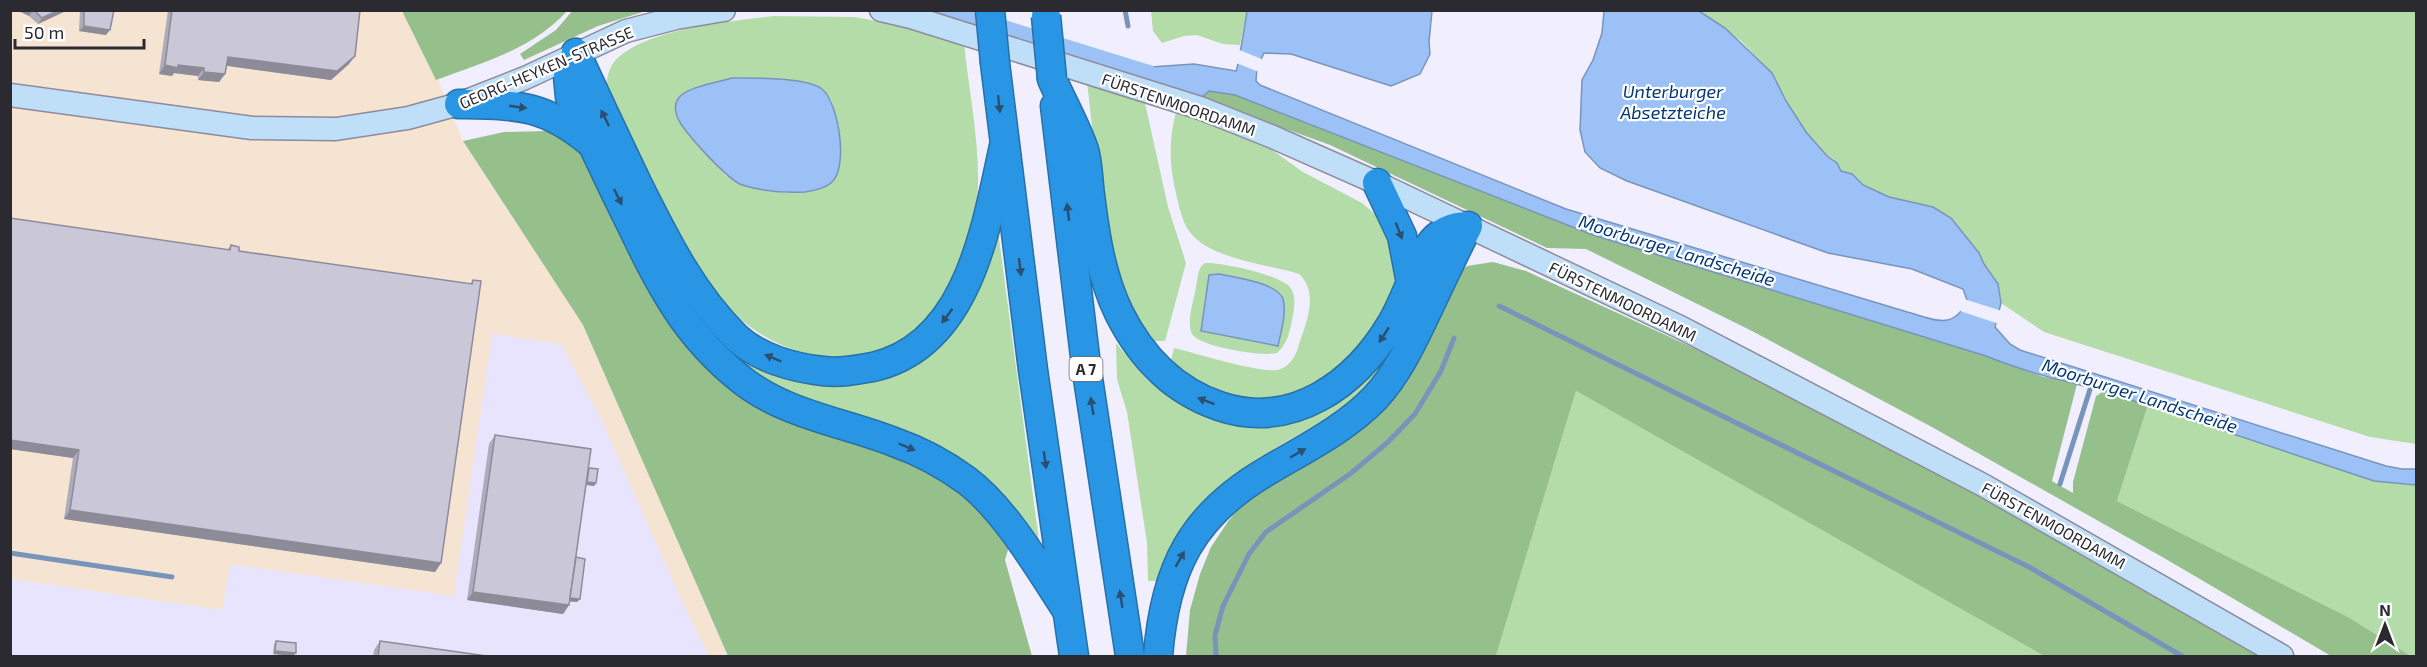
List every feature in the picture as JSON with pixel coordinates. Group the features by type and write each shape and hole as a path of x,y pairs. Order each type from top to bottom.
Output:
{"highway":[{"path":"990,10 1004,146 1074,657"},
{"name":"A 7","path":"1046,13 1086,364 1130,657"},
{"path":"576,53 568,76 568,89 592,144 663,290 706,349 743,381 766,397 801,413 894,442 933,458 968,481 1017,536 1066,609"},
{"path":"576,53 602,112 668,245 695,288 738,339 768,357 799,369 831,372 885,364 916,348 937,329 956,304 974,264 984,236 1004,146"},
{"path":"1052,79 1084,150 1095,234 1104,273 1115,304 1136,342 1158,370 1194,396 1222,407 1250,413 1282,410 1314,400 1345,381 1369,357 1392,322 1435,239 1449,229 1468,226"},
{"path":"459,104 503,105 532,109 569,125 592,144"},
{"path":"1377,183 1402,236 1411,283"},
{"path":"1158,657 1165,599 1174,569 1191,541 1205,522 1237,492 1266,471 1345,424 1365,408 1385,387 1406,354 1468,226"}],"main road":[{"name":"GEORG-HEYKEN-STRASSE","path":"10,95 218,124 310,130 374,124 459,104 525,78 626,31 676,18 724,10"},
{"name":"FÜRSTENMOORDAMM","path":"881,10 930,23 1200,108 1377,183 1682,328 1983,485 2058,526 2282,657"}],"shaded area":[{"path":"10,11 410,11 463,141 583,325 728,656 11,656"},
{"path":"492,334 561,344 601,419 686,610 709,656 11,656 11,579 222,610 230,564 454,596"}],"green space":[{"path":"573,10 646,11 598,26 524,60 520,54 556,30"},
{"path":"402,11 567,11 539,35 523,45 489,61 436,80"},
{"path":"1151,11 1247,11 1240,45 1223,44 1197,35 1184,36 1162,43 1153,31"},
{"path":"1699,11 2416,11 2416,444 2370,437 2044,332 2001,303 1998,284 1984,264 1979,252 1951,218 1933,207 1889,197 1863,185 1852,174 1841,171 1833,159 1827,156 1806,132 1786,101 1772,73 1741,41"},
{"path":"774,16 854,17 895,24 964,43 978,164 977,204 973,232 954,285 940,308 922,327 901,342 875,352 846,357 829,357 796,351 765,337 738,317 717,295 689,254 651,184 606,87 612,65 624,53 642,43 663,35 711,24","holes":["732,78 831,99 839,126 839,169 810,191 786,193 741,184 725,175 702,148 678,97 694,88"]},
{"path":"1087,82 1145,103 1168,207 1186,263 1165,341 1156,341 1153,345 1122,284 1112,251 1099,184"},
{"path":"1209,91 1235,95 1253,101 1593,235 1986,356 2044,377 2077,384 2052,481 2073,493 2073,482 2096,396 2104,391 2148,405 2117,501 2348,617 2411,656 2331,656 2164,558 1930,426 1752,331 1586,249 1547,248 1330,145 1201,98"},
{"path":"1176,112 1198,118 1265,145 1303,172 1362,203 1381,219 1391,235 1398,273 1391,305 1342,371 1283,399 1240,399 1185,373 1171,360 1174,348 1256,369 1281,369 1289,363 1297,351 1307,321 1310,301 1306,282 1299,274 1222,254 1208,247 1187,228 1175,189 1172,169 1171,141"},
{"path":"545,131 568,138 585,159 712,369 947,474 1010,543 1005,560 1032,656 728,656 583,325 463,141 504,132"},
{"path":"998,231 1041,556 834,410 764,381 711,338 756,356 899,368"},
{"path":"1493,262 1526,271 1757,377 1922,462 2263,656 2044,656 1576,391 1496,656 1186,656 1190,610 1200,574 1211,547 1229,520 1259,487 1318,453 1455,276 1467,266"},
{"path":"1205,263 1250,270 1275,278 1290,287 1294,299 1291,324 1286,342 1277,353 1259,354 1232,350 1197,339 1192,334 1191,311 1198,274"},
{"path":"1393,339 1399,350 1367,394 1262,458 1159,586 1155,581 1148,581 1147,543 1127,412 1117,379 1116,343 1146,379 1189,410 1212,417 1255,420"},
{"path":"1576,391 2044,656 1496,656"},
{"path":"2148,405 2374,481 2416,485 2416,656 2411,656 2348,617 2117,501"}],"water":[{"name":"Unterburger Absetzteiche","path":"1247,11 1432,11 1430,54 1420,74 1391,86 1291,54 1264,53 1257,68 1256,81 1260,85 1566,209 1923,317 1948,320 1955,317 1967,300 1963,289 1912,269 1828,253 1627,181 1600,168 1585,152 1580,130 1582,80 1593,60 1602,33 1604,11 1699,11 1725,28 1772,73 1786,101 1806,132 1827,156 1837,163 1841,171 1852,174 1863,185 1889,197 1933,207 1951,218 1979,253 1998,284 2001,303 1995,327 2010,344 2020,350 2386,466 2416,469 2416,485 2374,481 2104,391 2059,380 1593,235 1235,95 1209,91 1201,98 1126,74 1130,61 1151,67 1194,64 1236,71"},
{"path":"732,78 792,80 822,89 833,108 840,136 840,164 831,183 805,192 757,189 735,181 710,158 679,121 676,102 682,95 695,88"},
{"path":"1219,274 1265,285 1279,293 1283,299 1284,310 1278,346 1201,331 1209,275"}],"pier":[{"path":"1237,49 1264,60 1259,72 1236,63"},
{"path":"1964,299 2002,311 1999,324 1960,311"}],"building":[{"path":"34,10 59,10 42,18"},
{"path":"84,10 114,10 110,30 84,26"},
{"path":"172,10 360,10 355,56 337,71 228,57 225,74 204,72 204,68 178,65 178,68 165,65"},
{"path":"10,218 230,250 231,245 239,247 239,251 472,284 473,280 481,281 441,563 70,510 79,450 10,440"},
{"path":"495,435 591,449 569,605 473,592"},
{"path":"589,468 598,469 596,483 587,482"},
{"path":"576,557 585,559 580,599 570,598"},
{"path":"276,641 296,643 296,653 275,651"},
{"path":"380,641 494,657 378,657"}],"waterway":[{"name":"Moorburger Landscheide","path":"942,10 1149,74"},
{"path":"1125,10 1128,26"},
{"path":"1499,306 2029,567 2182,656"},
{"path":"1216,656 1215,635 1223,606 1249,554 1266,532 1350,474 1388,442 1415,414 1441,371 1454,338"},
{"path":"2060,484 2092,383"},
{"path":"10,553 172,577"}]}
